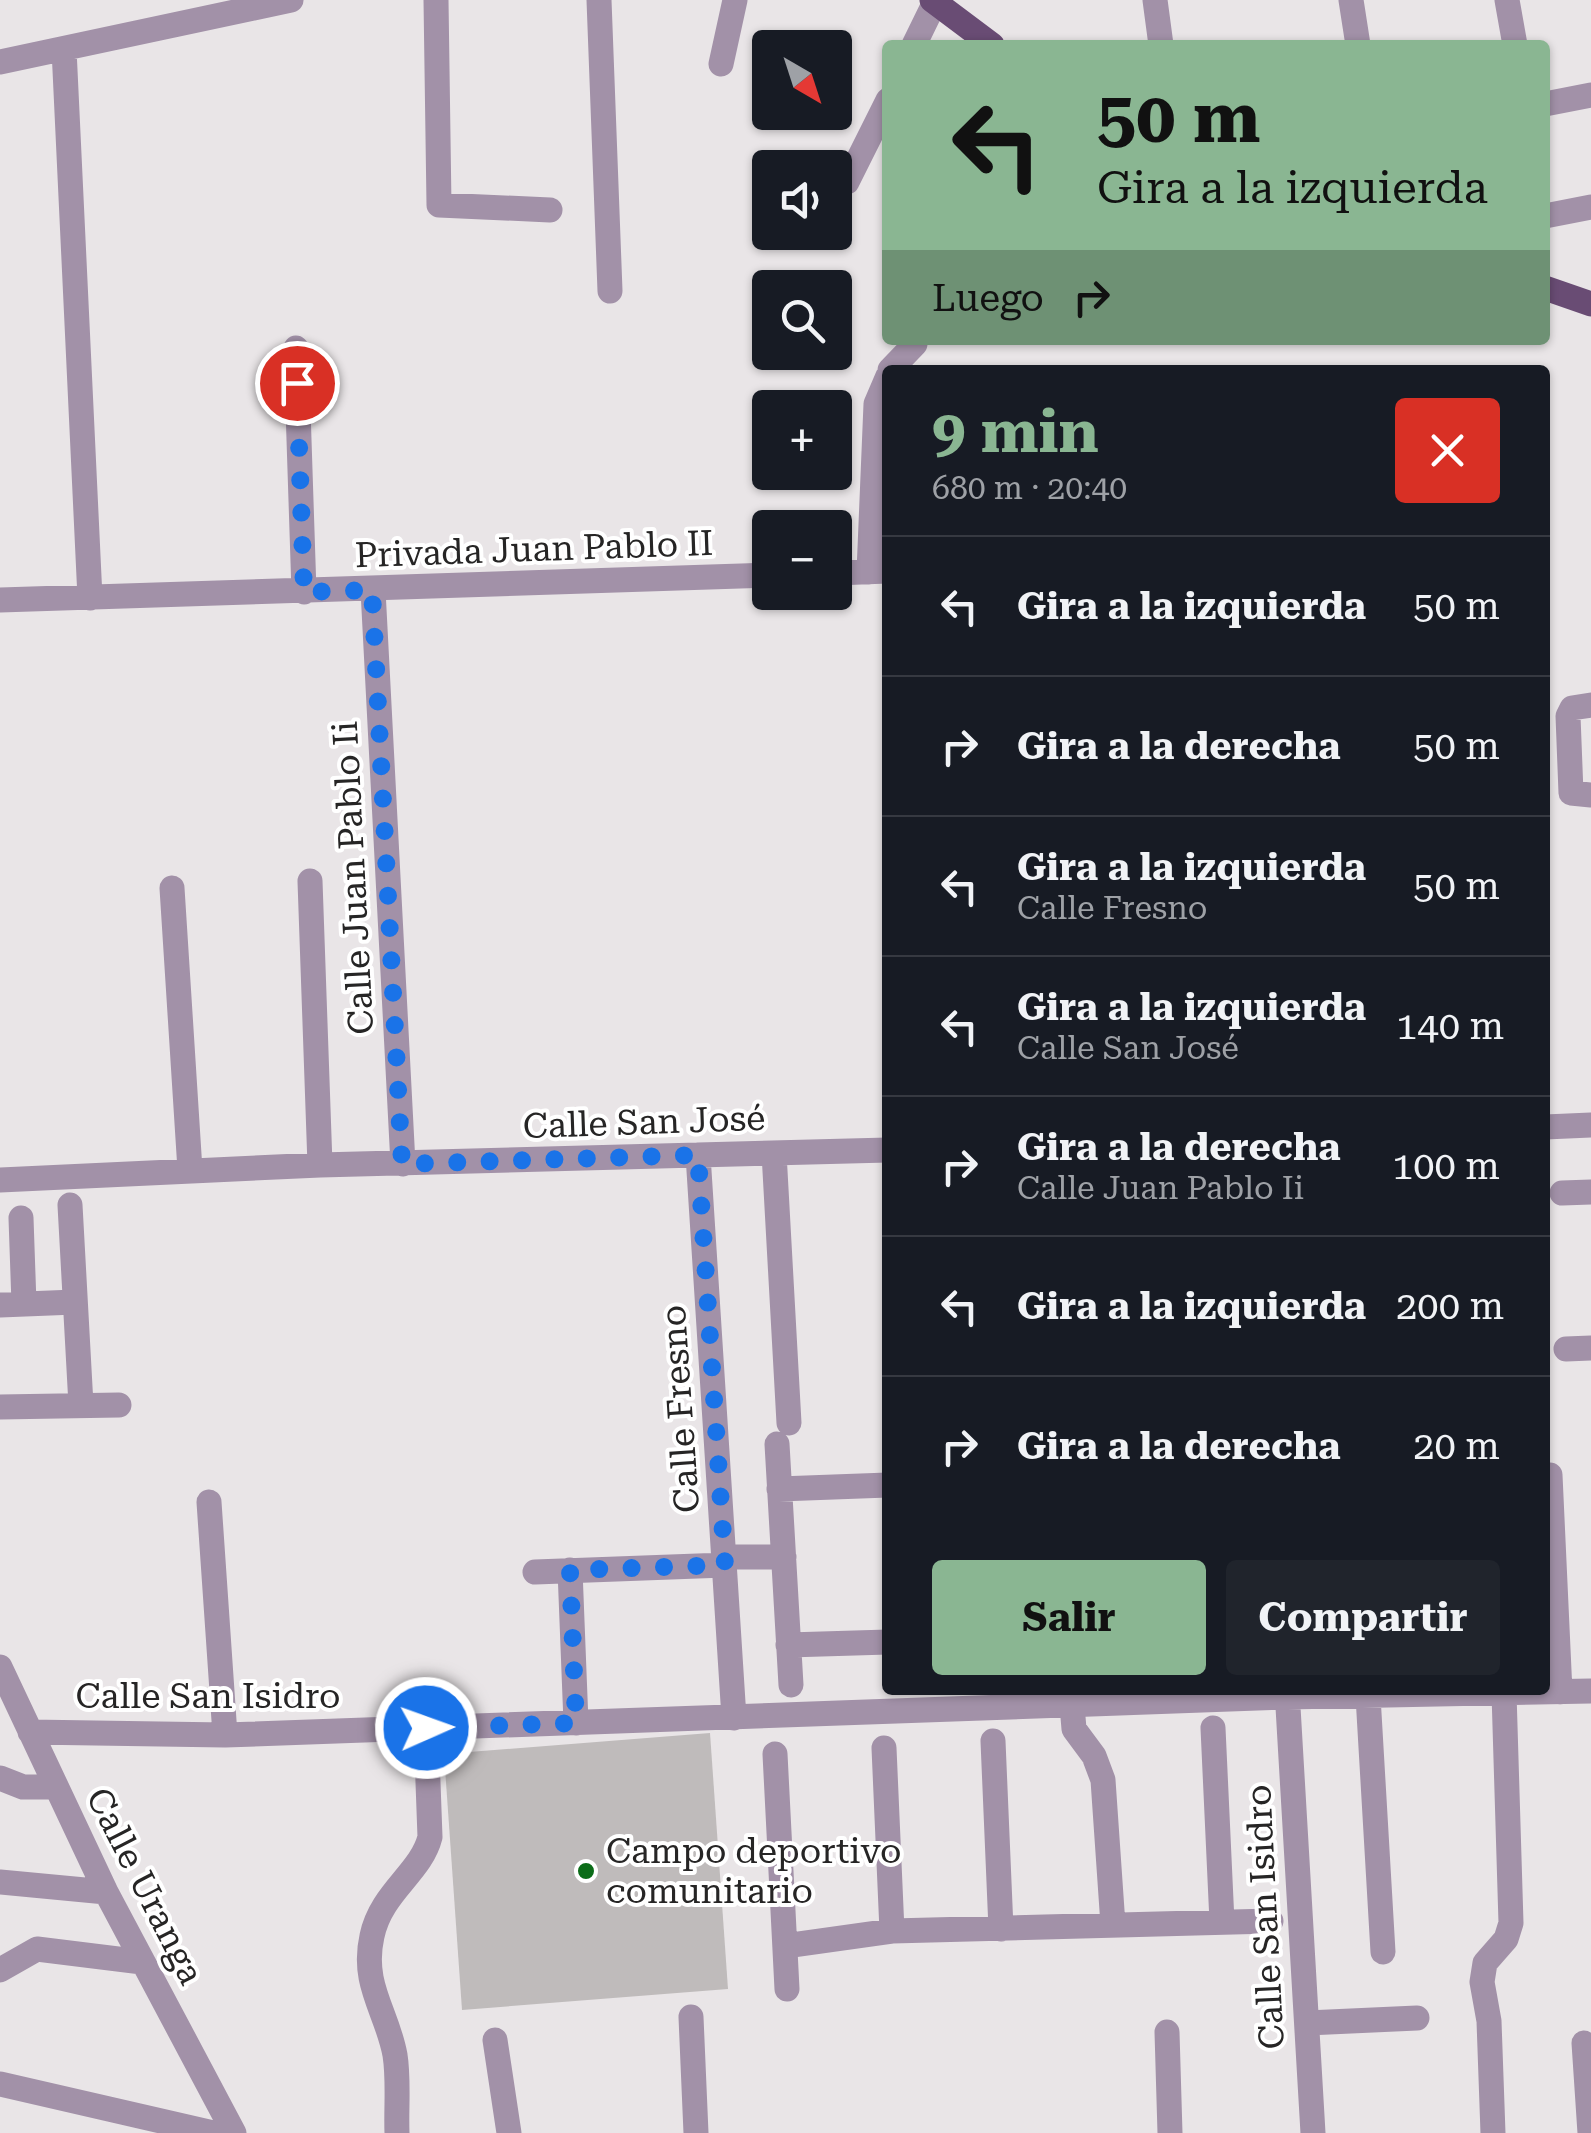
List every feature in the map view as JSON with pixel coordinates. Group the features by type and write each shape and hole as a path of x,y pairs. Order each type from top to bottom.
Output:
{"main road":[{"path":"934,1 985,40"},
{"path":"1550,290 1591,304"}],"street":[{"path":"0,62 291,0"},
{"path":"436,0 439,205 550,210"},
{"path":"599,0 610,291"},
{"path":"721,64 736,0"},
{"path":"1155,0 1160,40"},
{"path":"1351,0 1357,40"},
{"path":"1507,0 1513,40"},
{"path":"916,40 934,1"},
{"path":"64,49 90,598"},
{"path":"1550,103 1591,95"},
{"path":"852,174 882,112"},
{"path":"1550,215 1591,208"},
{"path":"896,365 915,345"},
{"path":"296,348 304,592"},
{"path":"852,572 878,571 876,404 882,390"},
{"name":"Privada Juan Pablo II","path":"0,600 752,576"},
{"name":"Calle Juan Pablo Ii","path":"372,590 402,1164"},
{"path":"1591,705 1572,708 1568,716 1571,792 1591,796"},
{"path":"310,881 320,1165"},
{"path":"172,888 190,1170"},
{"path":"1550,1127 1591,1125"},
{"name":"Calle San José","path":"0,1180 320,1165 882,1150"},
{"path":"774,1153 783,1433 780,1489 791,1685"},
{"name":"Calle Fresno","path":"698,1155 734,1718"},
{"path":"1562,1193 1591,1192"},
{"path":"70,1205 82,1406"},
{"path":"21,1218 12,1304 75,1302"},
{"path":"0,1407 120,1404"},
{"path":"1550,1475 1560,1692"},
{"path":"780,1489 882,1484"},
{"path":"209,1502 224,1735"},
{"path":"535,1572 784,1565"},
{"path":"570,1570 576,1723"},
{"path":"788,1645 882,1642"},
{"name":"Calle Uranga","path":"0,1667 106,1892 234,2133"},
{"name":"Calle San Isidro","path":"1550,1692 1591,1690"},
{"name":"Calle San Isidro","path":"30,1732 224,1735 1268,1695"},
{"name":"Calle San Isidro","path":"1287,1695 1313,2133"},
{"path":"1378,1695 1383,1952"},
{"path":"1492,2133 1489,2020 1482,1982 1486,1963 1506,1939 1512,1923 1504,1695"},
{"path":"1083,1705 1103,1780 1113,1925"},
{"path":"397,2133 395,2055 371,1987 368,1960 372,1933 383,1904 426,1852 430,1837 426,1728"},
{"path":"1214,1728 1222,1922"},
{"path":"993,1742 1000,1928"},
{"path":"884,1748 892,1932"},
{"path":"776,1754 788,1988"},
{"path":"4,1778 24,1787 51,1778"},
{"path":"0,1882 106,1892"},
{"path":"785,1946 892,1932 1271,1921"},
{"path":"0,1970 37,1949 142,1962"},
{"path":"692,2017 696,2133"},
{"path":"1307,2024 1417,2018"},
{"path":"1167,2032 1170,2133"},
{"path":"495,2040 509,2133"},
{"path":"1584,2043 1590,2133"},
{"path":"0,2084 213,2133"}],"building":[{"name":"Campo deportivo comunitario","path":"710,1733 728,1989 462,2010 444,1754"}],"place":[{"name":"Campo deportivo comunitario","path":"586,1871"}],"route":[{"path":"297,383 304,592 372,590 402,1164 698,1155 725,1565 570,1570 576,1723 426,1728"}]}
